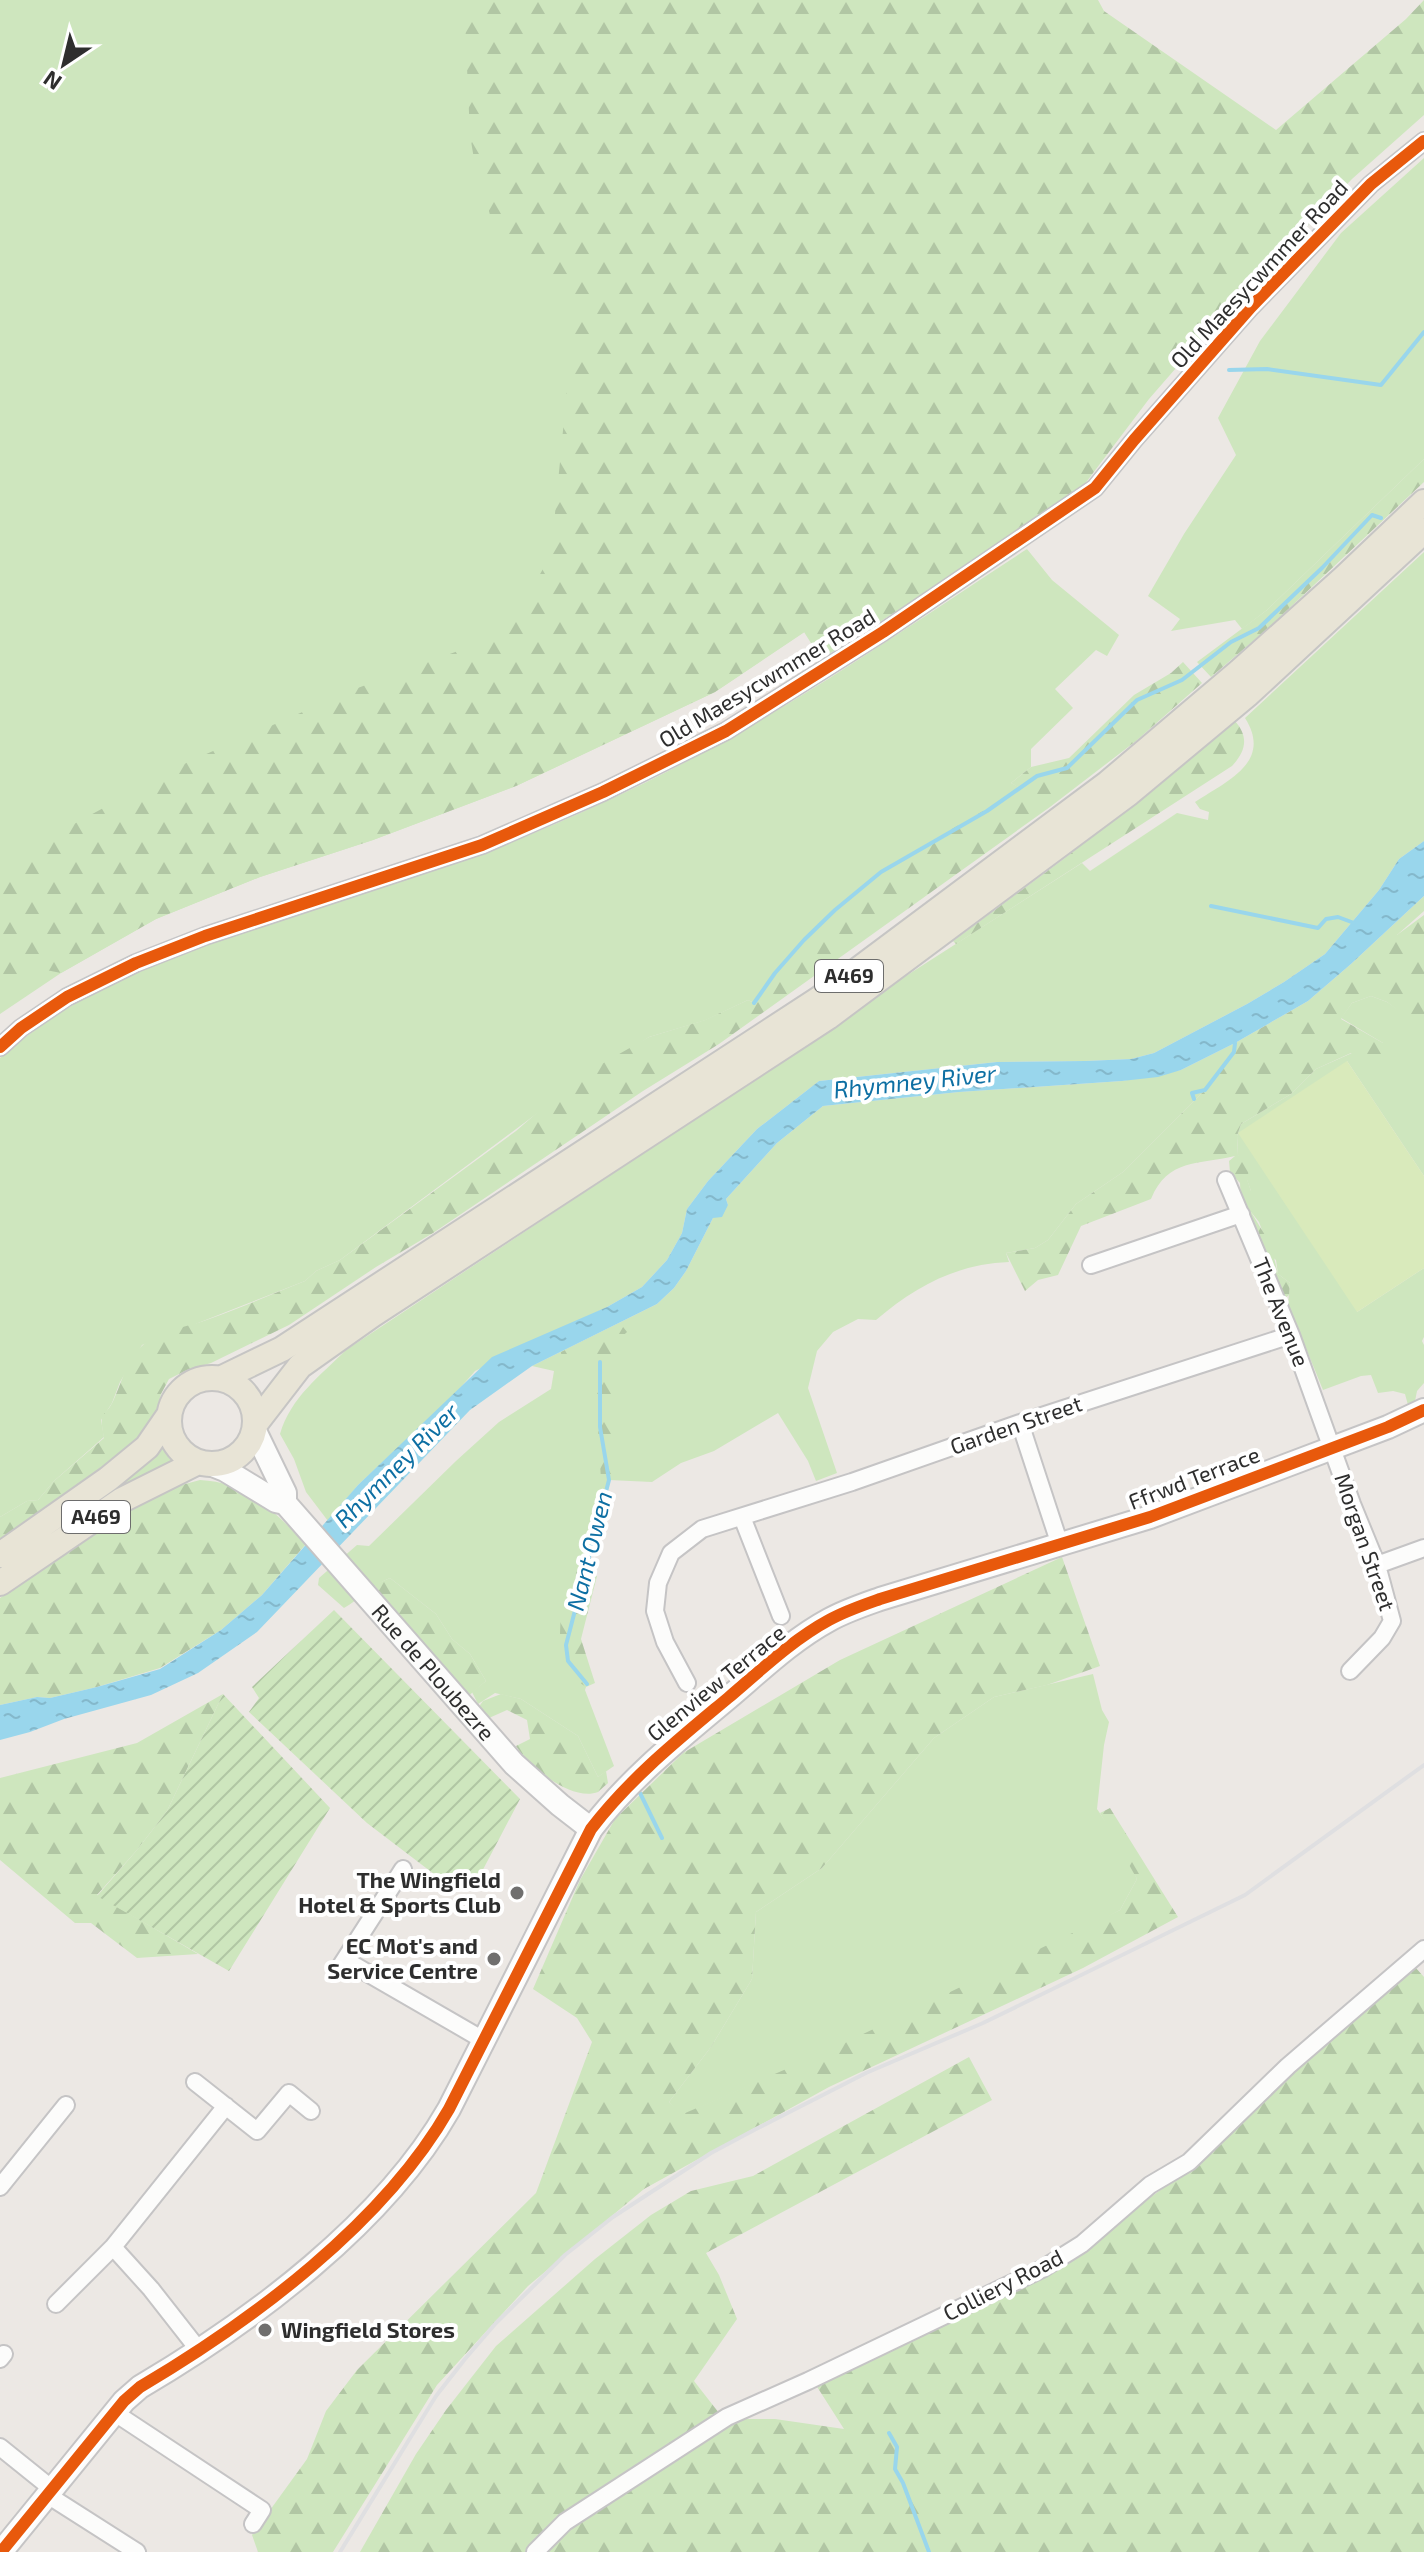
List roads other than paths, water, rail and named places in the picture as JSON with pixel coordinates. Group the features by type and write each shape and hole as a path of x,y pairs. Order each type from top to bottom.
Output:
{"main road":[{"name":"A469","path":"222,1378 282,1349 819,999 1108,783 1239,672 1424,502"},
{"name":"A469","path":"255,1427 300,1366 828,1017 1129,793 1248,694 1424,531"},
{"path":"207,1377 222,1378 243,1390 255,1411 255,1427 248,1446 237,1457 222,1463 204,1463 185,1454 175,1443 169,1415 173,1401 193,1381 207,1377"},
{"name":"A469","path":"0,1555 108,1479 147,1447 169,1415"},
{"name":"A469","path":"0,1583 122,1500 204,1463"}],"street":[{"name":"Old Maesycwmmer Road","path":"0,1047 21,1028 67,997 136,963 205,936 482,845 603,792 726,731 883,632 1095,488 1251,307 1371,184 1424,141"},
{"name":"The Avenue","path":"1226,1180 1291,1335 1333,1446"},
{"path":"1091,1265 1241,1214"},
{"name":"Garden Street","path":"687,1683 665,1642 655,1611 658,1583 671,1553 702,1529 1291,1335"},
{"name":"Ffrwd Terrace","path":"1064,1543 1150,1517 1388,1427 1424,1410"},
{"path":"1020,1423 1064,1543"},
{"name":"Rue de Ploubezre","path":"255,1427 285,1493 285,1503"},
{"name":"Morgan Street","path":"1333,1446 1377,1565 1392,1621 1382,1638 1350,1671"},
{"name":"Rue de Ploubezre","path":"204,1463 225,1470 276,1501 285,1503 514,1764 591,1829"},
{"path":"742,1517 781,1616"},
{"name":"Glenview Terrace","path":"1,2552 124,2401 140,2387 263,2305 333,2248 362,2220 437,2131 580,1848 611,1803 648,1765 773,1659 828,1620 880,1599 1064,1543"},
{"path":"1377,1565 1424,1548"},
{"path":"403,1869 342,1964 485,2041"},
{"name":"Colliery Road","path":"535,2552 565,2522 727,2417 1042,2269 1082,2244 1150,2185 1189,2162 1288,2066 1424,1949"},
{"path":"195,2082 257,2131 289,2093 311,2111"},
{"path":"0,2187 66,2105"},
{"path":"56,2304 113,2247 226,2106"},
{"path":"113,2247 198,2349"},
{"path":"115,2413 262,2510 253,2524"},
{"path":"0,2447 49,2491 137,2552"}],"water":[{"name":"Rhymney River","path":"1424,841 1424,896 1308,1001 1181,1070 1158,1077 1122,1081 959,1092 823,1106 777,1143 726,1199 728,1205 722,1217 713,1218 686,1271 657,1304 532,1366 470,1410 257,1632 198,1673 151,1695 0,1740 0,1705 37,1697 50,1698 160,1669 221,1630 262,1595 358,1485 492,1357 607,1307 642,1287 667,1260 682,1233 687,1209 708,1181 757,1129 819,1081 997,1062 1131,1059 1154,1053 1247,1004 1325,954 1379,890 1399,859"}],"waterway":[{"path":"1229,370 1267,369 1381,385 1424,332"},
{"path":"754,1003 804,940 881,872 987,811 1037,776 1067,768 1137,700 1182,680 1231,642 1259,628 1372,515 1381,518"},
{"path":"1211,906 1318,928 1326,919 1338,917 1354,923"},
{"path":"1194,1099 1192,1093 1205,1090 1234,1052 1235,1043"},
{"name":"Nant Owen","path":"587,1684 568,1661 566,1645 609,1480 600,1427 600,1362"},
{"name":"Nant Owen","path":"640,1793 662,1838"},
{"name":"Nant Owen","path":"889,2433 897,2447 895,2469 929,2552"}],"railway":[{"path":"340,2552 436,2396 465,2359 496,2323 565,2255 613,2217 711,2153 756,2129 866,2073 983,2023 1245,1895 1424,1765"}],"place":[{"name":"The Wingfield Hotel & Sports Club","path":"517,1893"},
{"name":"EC Mot's and Service Centre","path":"494,1959"},
{"name":"Wingfield Stores","path":"265,2330"}]}
